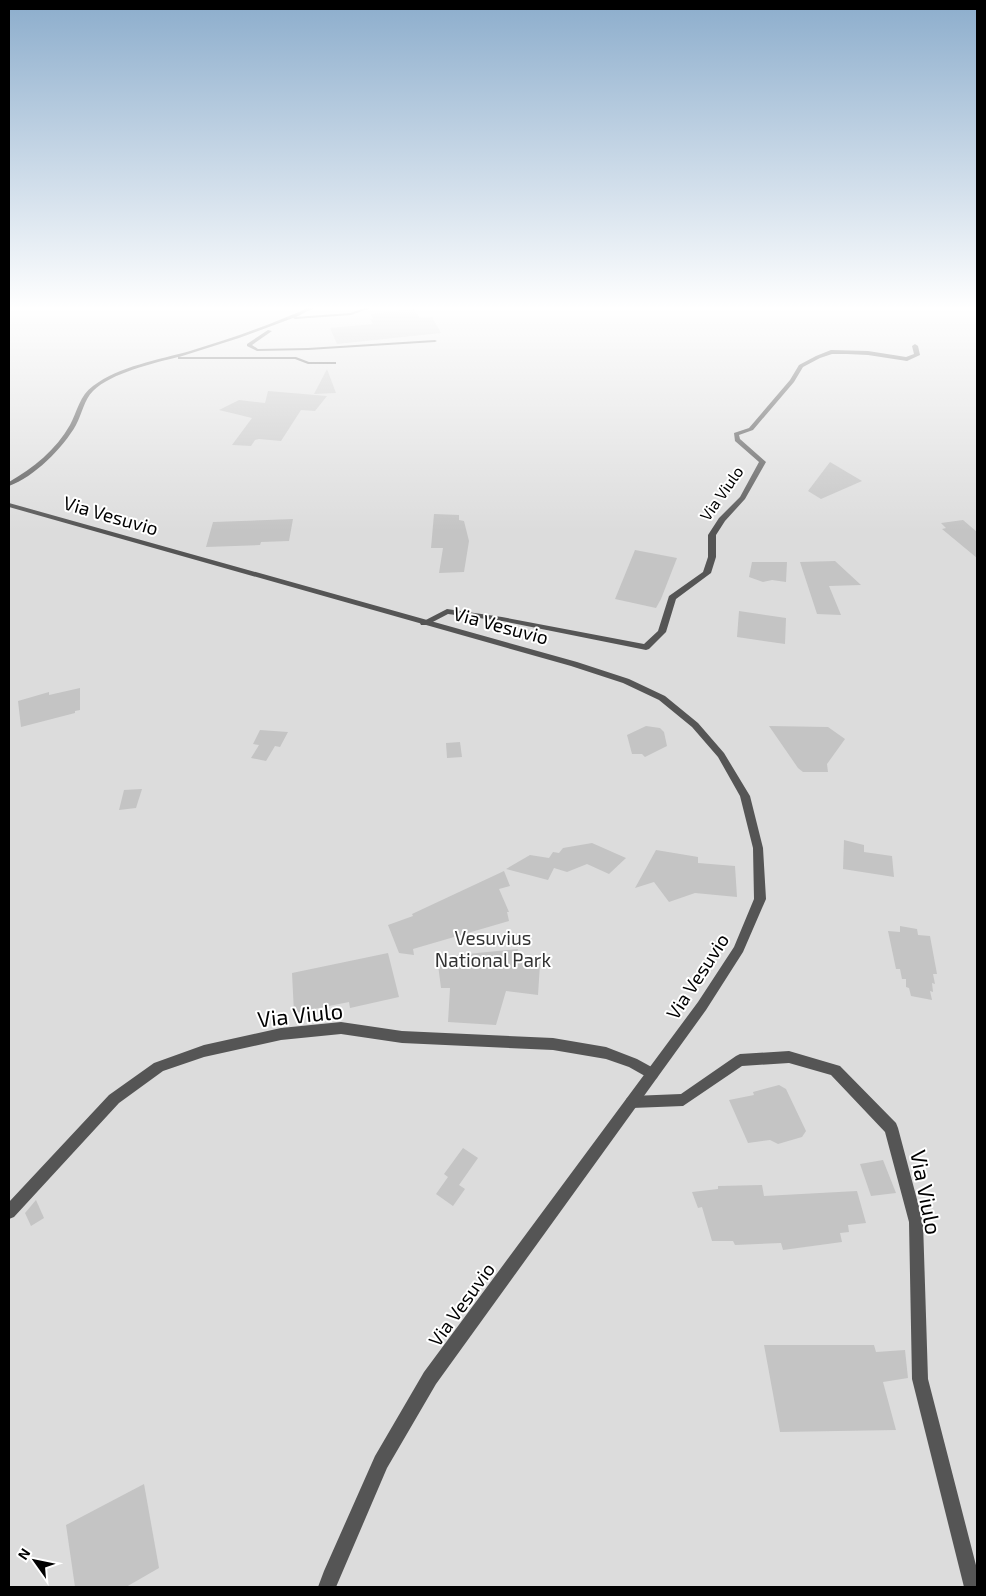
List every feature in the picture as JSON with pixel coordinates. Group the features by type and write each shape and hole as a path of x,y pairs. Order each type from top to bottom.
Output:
{"street":[{"name":"Via Viulo","path":"424,623 447,612 502,619 646,647 662,632 672,598 707,573 712,557 712,535 722,520 743,498 763,462 737,440 736,434 751,429 790,382"},
{"name":"Via Vesuvio","path":"9,505 574,664 626,681 662,698 695,725 721,755 745,796 758,848 760,899 739,949 702,1006 430,1378 381,1462 330,1577 328,1587"},
{"name":"Via Viulo","path":"9,1212 114,1099 159,1067 204,1051 281,1034 341,1028 402,1037 553,1044 606,1053 633,1063 652,1074"},
{"name":"Via Viulo","path":"632,1102 683,1100 740,1060 789,1057 835,1070 891,1128 916,1222 920,1379 973,1587"}],"lane":[{"path":"9,484 40,464 59,446 74,424 86,397 94,388 105,382"}],"green space":[{"name":"Vesuvius National Park","path":"9,382 977,382 977,1587 9,1587"}],"building":[{"path":"320,382 332,382 336,393 314,394"},
{"path":"268,391 327,396 315,411 301,410 281,441 259,439 255,440 251,446 232,445 252,418 219,410 239,400 265,403"},
{"path":"830,462 862,481 821,499 808,491"},
{"path":"434,514 459,515 459,520 464,521 469,541 464,572 439,573 443,548 431,548"},
{"path":"293,519 289,541 261,542 260,545 206,547 213,522"},
{"path":"963,520 977,532 977,558 942,529 946,528 941,523"},
{"path":"635,550 677,558 656,608 615,599"},
{"path":"835,561 861,585 829,586 841,615 817,614 800,562"},
{"path":"752,562 787,562 786,582 772,580 763,582 749,577"},
{"path":"739,611 786,618 785,644 737,637"},
{"path":"80,688 80,710 21,727 18,701 49,692 49,695"},
{"path":"646,726 660,728 664,732 667,746 645,757 642,754 632,754 627,735"},
{"path":"769,726 828,727 845,739 827,764 828,772 803,772 798,768"},
{"path":"260,730 288,732 280,747 275,746 266,761 251,758 259,745 253,744"},
{"path":"460,742 462,757 447,758 446,743"},
{"path":"142,789 136,808 119,810 124,790"},
{"path":"844,840 864,845 864,852 892,856 894,877 843,869"},
{"path":"592,843 626,858 609,874 587,864 567,872 554,868 548,880 506,869 530,855 549,858 553,852 559,853 563,848"},
{"path":"656,850 698,857 698,863 735,866 737,897 695,893 669,902 654,882 635,888"},
{"path":"504,871 510,886 499,889 509,912 507,912 509,921 413,949 414,955 399,953 388,925 413,916 412,914"},
{"path":"900,926 917,929 918,935 930,936 937,974 933,974 935,984 932,983 933,992 930,991 932,1000 911,996 909,988 906,987 906,979 902,979 900,969 896,969 888,931 900,932"},
{"path":"518,949 515,961 540,964 538,995 506,991 496,1025 448,1022 450,988 441,988 437,957"},
{"path":"388,953 399,997 350,1008 349,1002 294,1013 292,973"},
{"path":"779,1085 786,1089 806,1131 802,1137 778,1144 770,1140 748,1143 729,1100 754,1095 753,1092"},
{"path":"463,1148 478,1158 459,1185 465,1189 453,1206 436,1194 448,1177 444,1174"},
{"path":"883,1160 896,1193 871,1196 860,1164"},
{"path":"762,1185 764,1196 857,1191 866,1223 848,1225 849,1232 840,1233 842,1242 783,1250 781,1243 735,1245 733,1241 712,1241 702,1207 698,1208 692,1192 718,1189 718,1186"},
{"path":"36,1200 44,1218 31,1226 25,1213"},
{"path":"764,1345 874,1345 876,1352 905,1350 908,1378 883,1382 896,1430 780,1432"},
{"path":"144,1484 159,1568 126,1587 75,1587 66,1525"}]}
